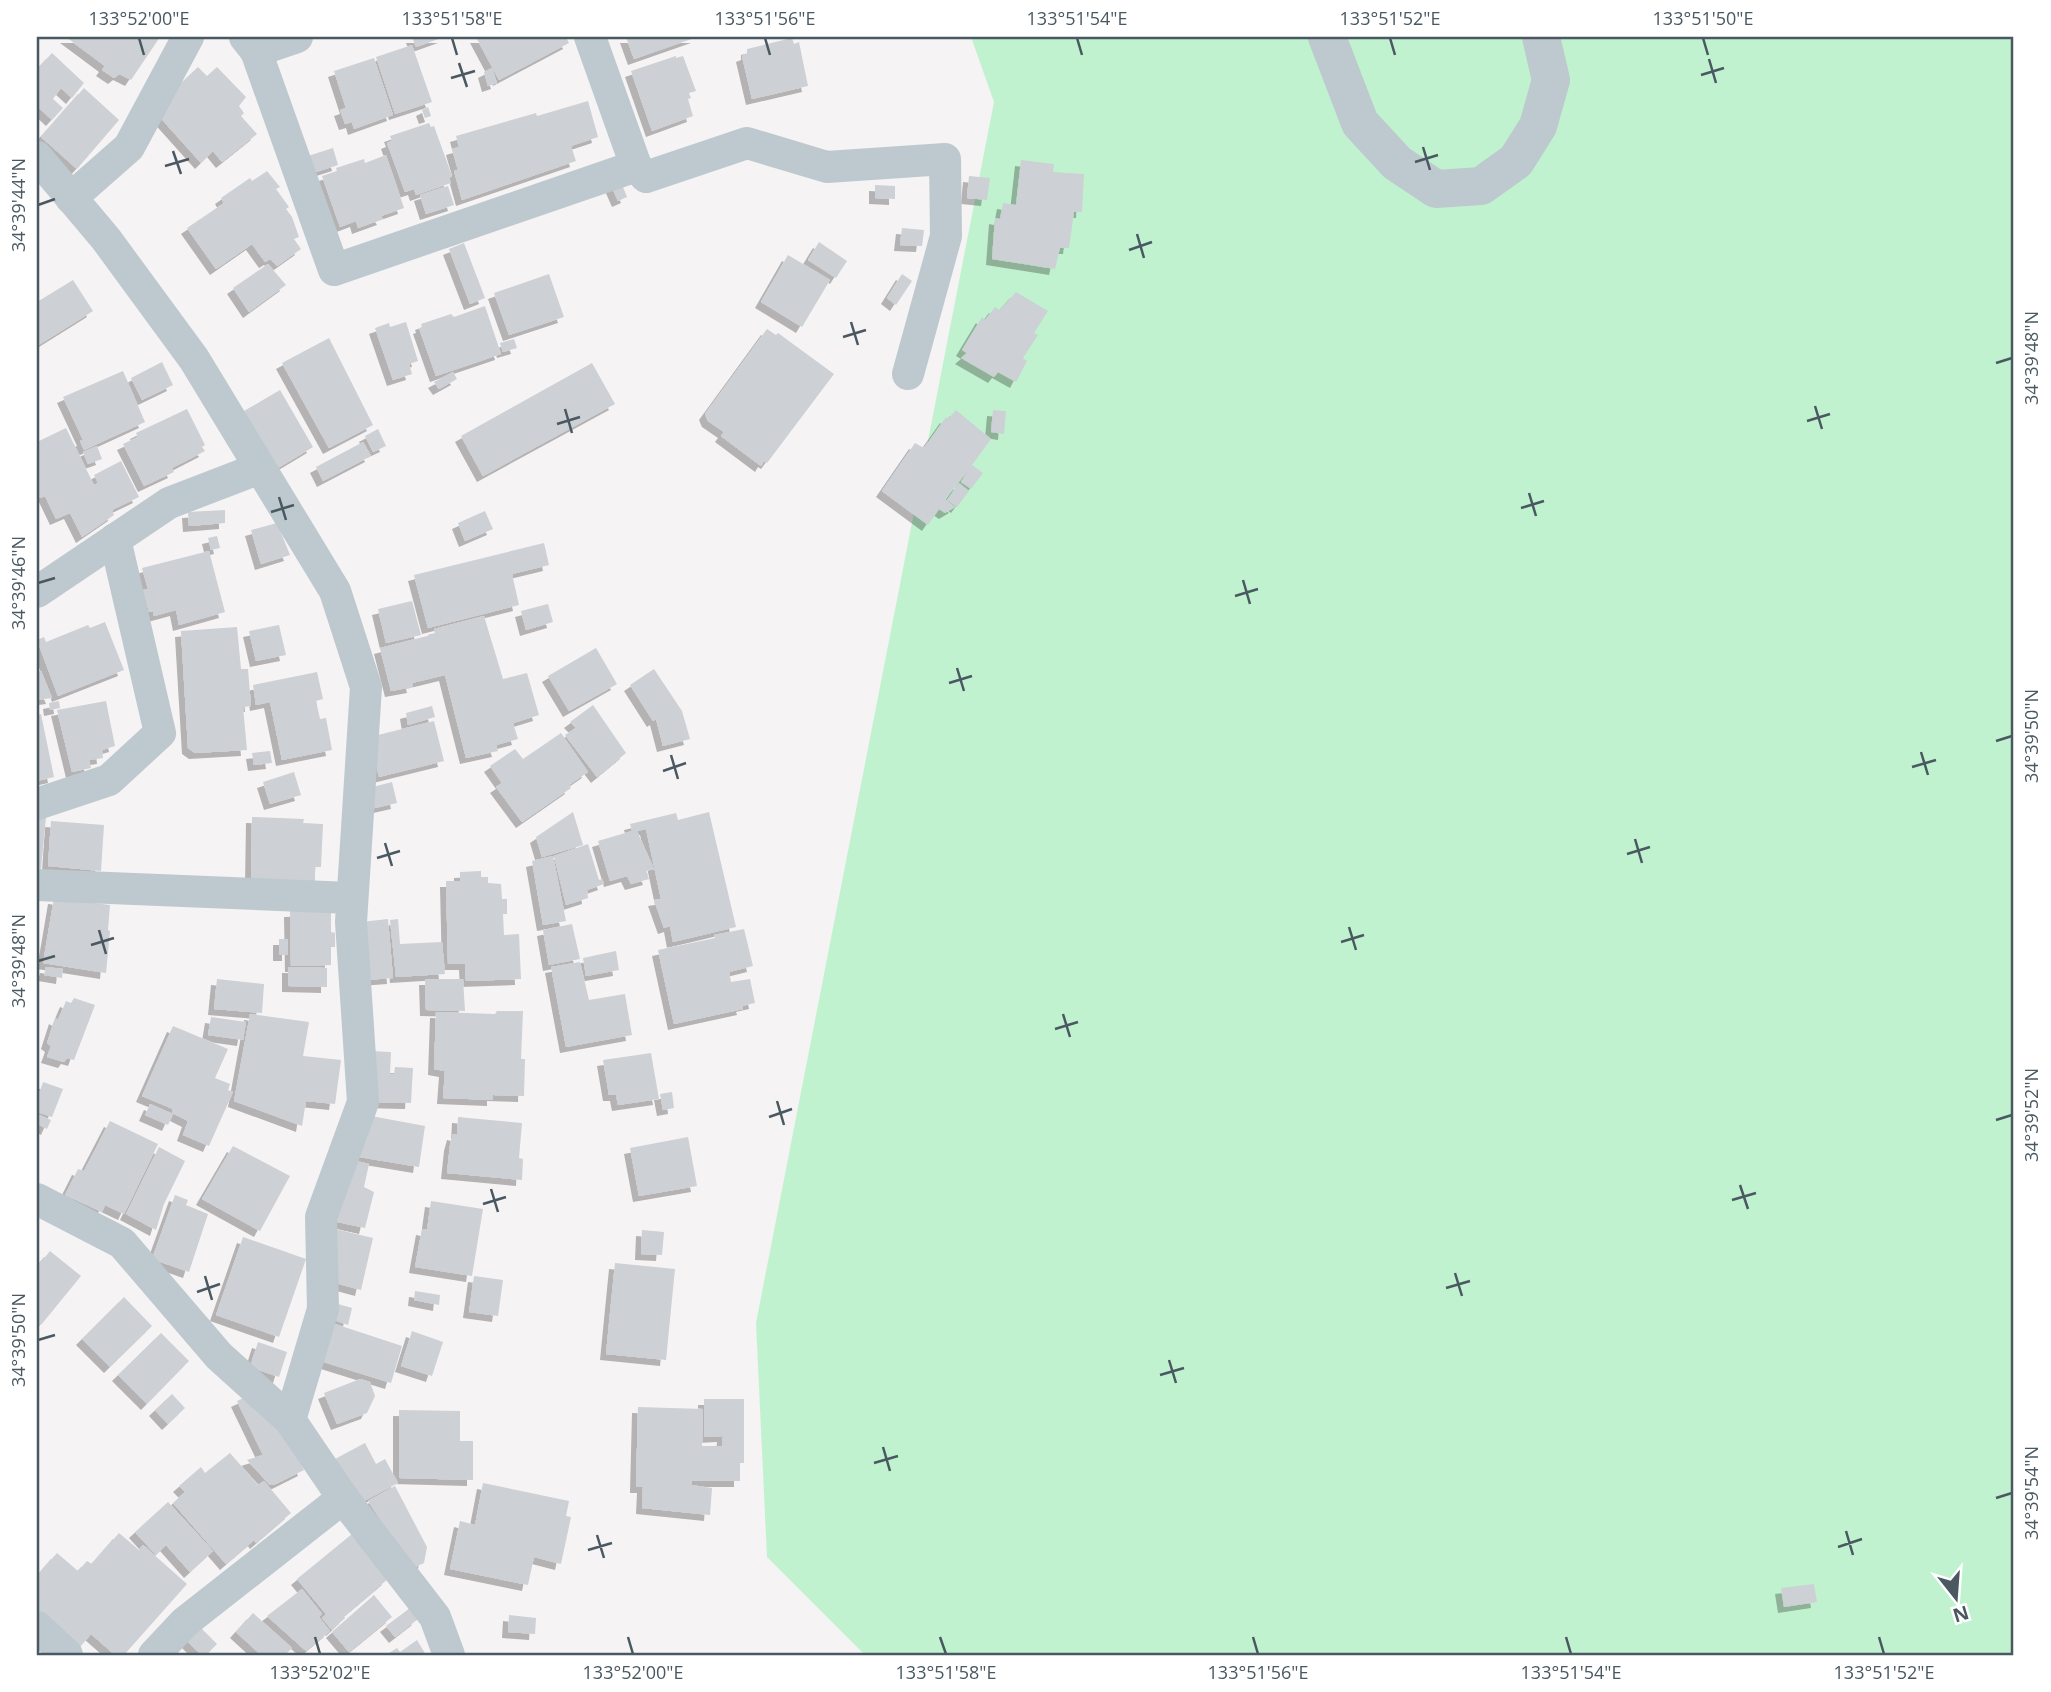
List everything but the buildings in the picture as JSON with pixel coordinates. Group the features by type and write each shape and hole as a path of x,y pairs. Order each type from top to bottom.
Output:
{"street":[{"path":"71,198 130,147 188,37"},
{"path":"297,37 250,44 334,270 636,166"},
{"path":"590,37 636,166 646,177 747,143 827,167 945,159 946,236 908,374"},
{"path":"1327,37 1360,123 1396,163 1436,189 1482,186 1516,161 1538,126 1551,80 1541,37"},
{"path":"37,157 106,240 194,359 335,591 366,687 351,898 363,1102 321,1217 323,1310 290,1420"},
{"path":"37,592 169,503 260,468"},
{"path":"37,804 109,780 160,733 115,539"},
{"path":"37,885 351,898"},
{"path":"37,1199 122,1243 219,1356 290,1420 343,1497 435,1616 449,1655"},
{"path":"154,1655 185,1622 343,1497"},
{"path":"37,1627 67,1655"}],"green space":[{"path":"971,37 2014,37 2014,1655 865,1655 767,1557 756,1323 994,102"}]}
